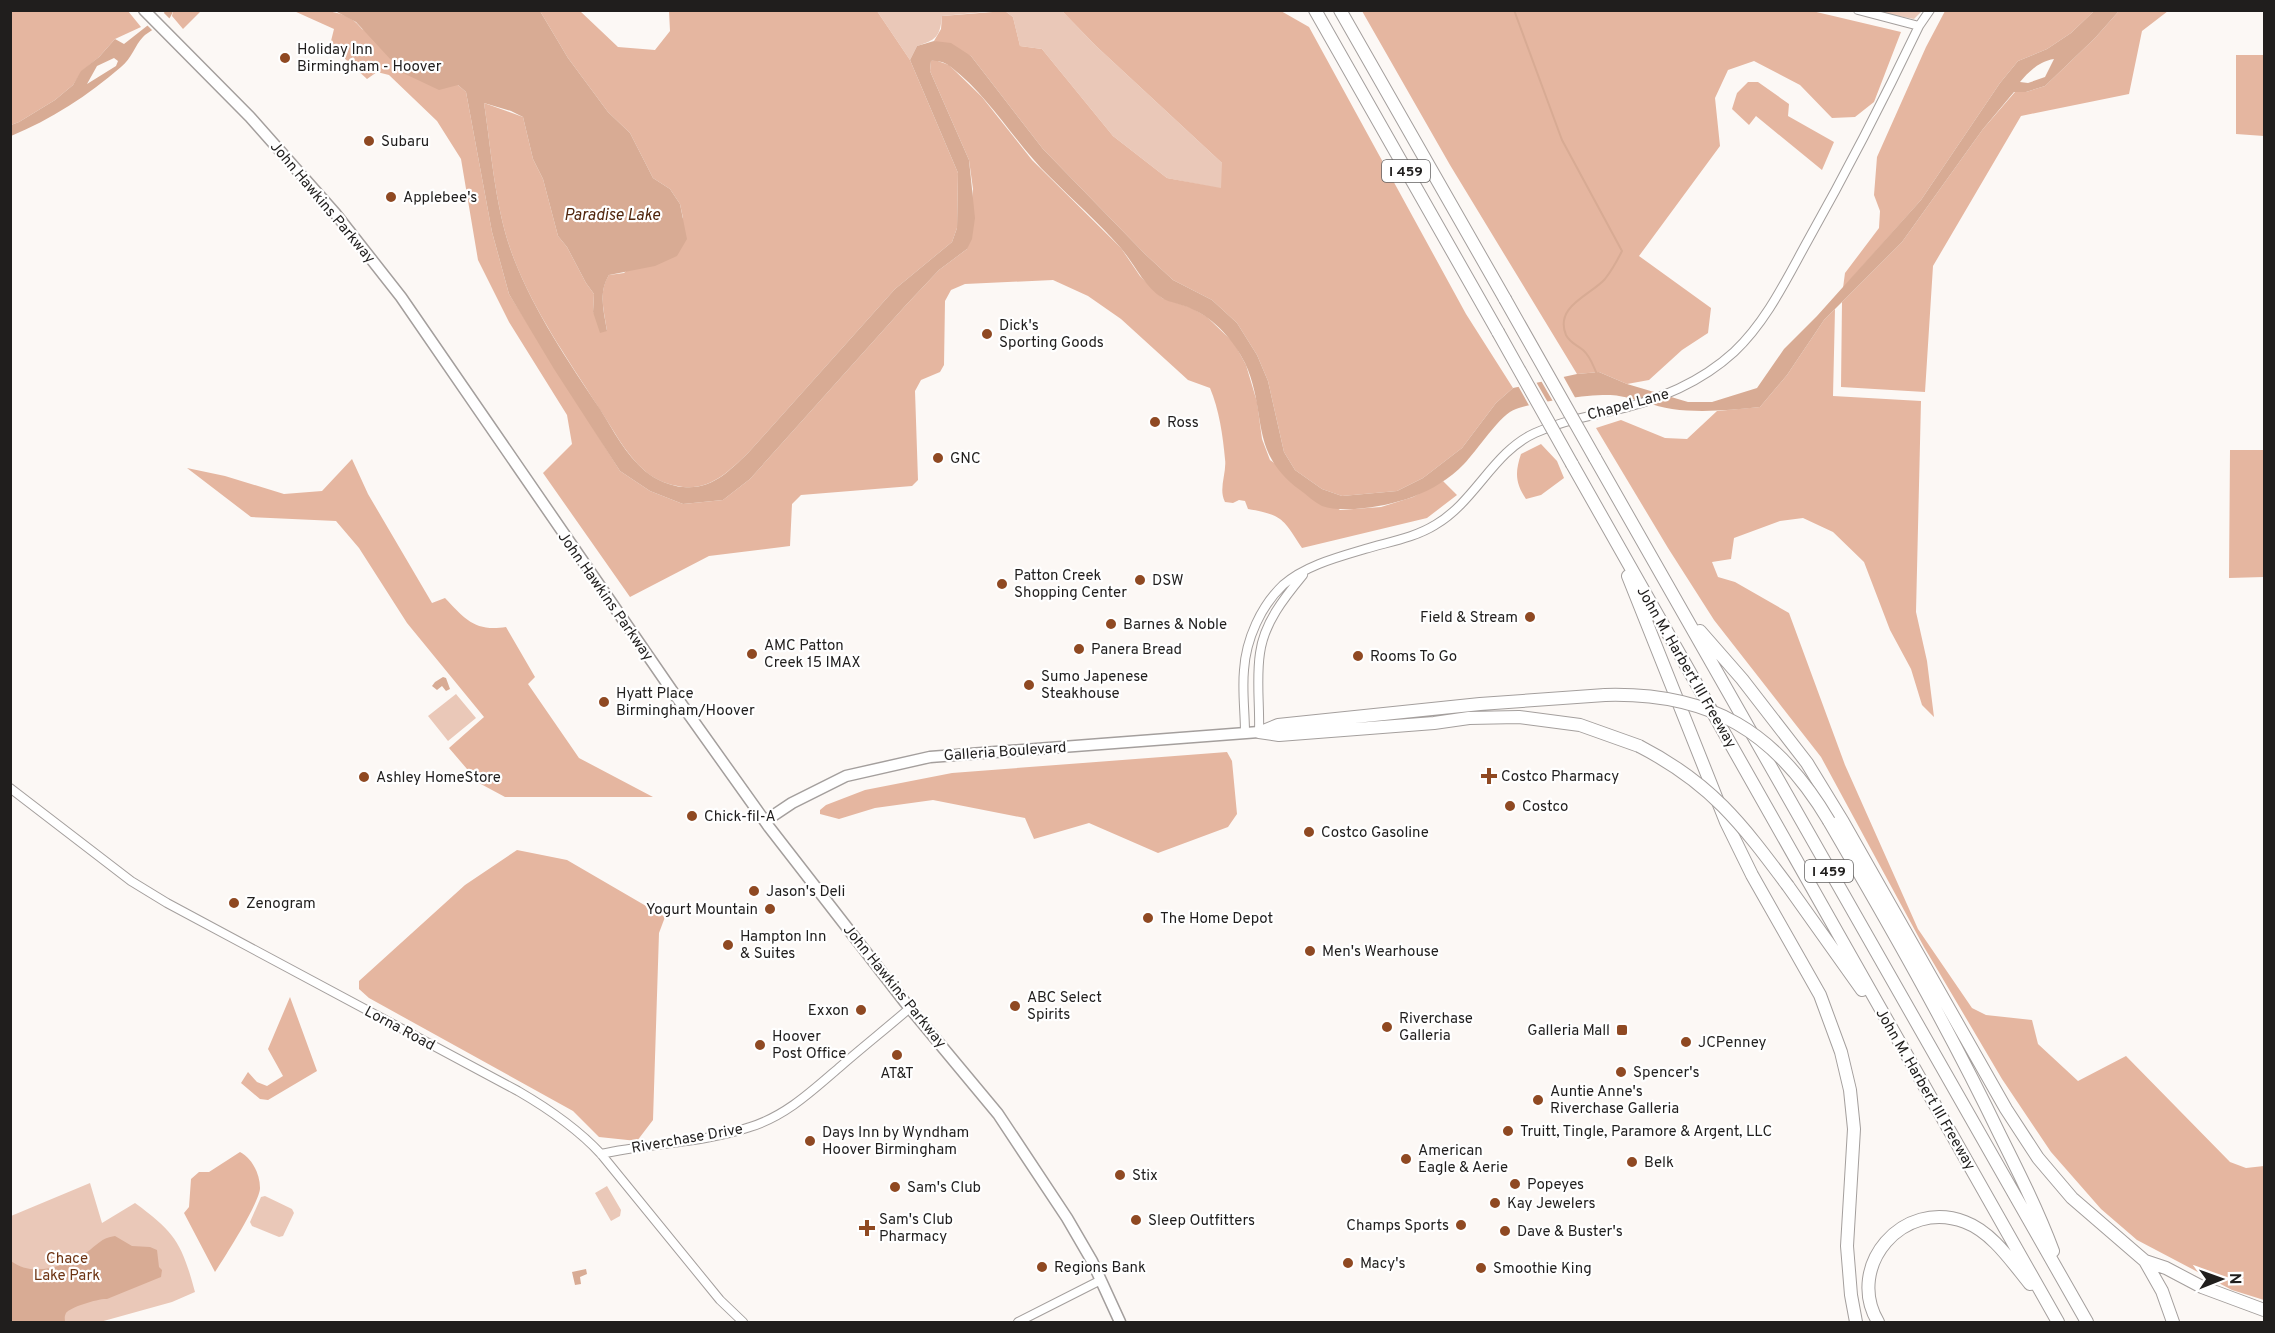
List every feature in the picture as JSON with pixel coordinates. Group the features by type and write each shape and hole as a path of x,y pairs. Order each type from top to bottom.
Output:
{"highway":[{"name":"John M. Harbert III Freeway","path":"1315,10 2055,1317"},
{"name":"John M. Harbert III Freeway","path":"1340,10 2084,1318"},
{"path":"1610,531 1726,822 1752,875 1820,995 1838,1042 1850,1090 1854,1129 1847,1246 1856,1322"},
{"path":"1684,612 1742,679 1807,763 2027,1142 2072,1198 2145,1262 2162,1291 2173,1323"},
{"path":"1259,732 1278,725 1480,704 1605,695 1646,695 1683,701 1715,712 1762,740 1796,771 1815,796 1931,1000 1977,1087 2030,1196 2064,1284"},
{"path":"1259,732 1279,735 1434,723 1468,718 1519,717 1580,725 1640,746 1682,770 1715,797 1751,836 1862,990 1929,1094"},
{"path":"1878,1323 1870,1305 1869,1275 1882,1245 1909,1224 1936,1216 1965,1222 1979,1229 2012,1261 2055,1317"},
{"path":"2145,1262 2166,1268 2202,1287 2265,1310"}],"main road":[{"name":"John Hawkins Parkway","path":"144,10 250,117 335,213 401,297 669,686 765,821 998,1114 1067,1218 1101,1280 1120,1323"},
{"name":"Galleria Boulevard","path":"765,821 792,803 846,776 930,757 1259,732"}],"street":[{"path":"1858,10 1919,26"},
{"name":"Chapel Lane","path":"1245,733 1244,669 1247,649 1264,610 1284,584 1307,570 1331,560 1433,527 1465,502 1498,461 1533,434 1563,422 1644,403 1683,388 1712,370 1747,338 1783,286 1848,169 1919,26 1930,10"},
{"path":"1259,732 1259,666 1263,638 1279,606 1307,570"},
{"name":"Lorna Road","path":"10,788 131,881 229,937 518,1091 560,1116 602,1154 720,1300 743,1323"},
{"name":"Riverchase Drive","path":"602,1154 732,1132 766,1121 787,1110 806,1096 911,1007"},
{"path":"1018,1323 1101,1280"}],"green space":[{"path":"877,11 997,11 942,16 936,37 917,46 910,60"},
{"path":"1005,11 1062,11 1096,46 1222,163 1222,189 1167,178 1113,136 1042,49 1020,46 1013,17"},
{"path":"1873,11 1922,11 1914,19"},
{"path":"456,694 476,718 448,741 428,716"},
{"name":"Chace Lake Park","path":"90,1183 102,1223 135,1203 169,1232 186,1262 195,1292 172,1302 100,1322 11,1322 11,1216"},
{"path":"607,1186 621,1210 620,1216 611,1221 595,1193"},
{"path":"265,1196 292,1209 294,1213 283,1236 279,1237 252,1226 250,1222 261,1197"}],"shaded area":[{"path":"1808,10 1901,32 1874,102 1855,117 1832,118 1800,85 1754,61 1728,70 1715,98 1720,146 1639,256 1711,308 1708,333 1682,350 1649,380 1627,384 1599,372 1577,374 1450,165 1362,11"},
{"path":"11,11 128,11 141,27 115,39 82,71 73,85 55,100 11,125"},
{"path":"173,11 201,11 183,29 172,16"},
{"path":"294,11 331,12 348,17 362,29 458,85 466,92 492,232 509,294 620,471 650,491 683,504 723,500 750,479 939,270 967,249 973,189 969,160 930,71 931,61 935,60 949,65 982,97 1032,160 1121,248 1140,276 1162,298 1192,308 1207,317 1234,343 1246,365 1257,402 1262,439 1270,460 1340,510 1381,507 1413,497 1443,481 1457,495 1427,518 1302,548 1286,524 1275,516 1248,509 1245,501 1225,502 1222,492 1225,464 1223,441 1210,388 1188,380 1121,319 1088,296 1053,280 965,284 951,290 945,301 944,365 940,372 921,380 915,391 918,480 912,486 801,495 792,504 790,546 709,556 630,597 543,473 572,444 567,415 509,322 478,260 461,159 437,121 389,75 377,72 367,79 330,45 334,29"},
{"path":"540,11 580,11 618,47 655,50 670,31 669,11 877,11 910,60 958,173 957,228 952,242 895,289 748,453 711,482 683,487 662,482 649,474 631,457 541,316 514,259 502,221 484,103 523,117 533,159 543,179 558,236 567,247 594,294 593,312 607,331 603,295 609,275 624,273 683,218 680,204 670,189 653,178 630,133 608,112 568,58"},
{"path":"1005,11 1013,17 1020,46 1042,49 1113,136 1167,178 1221,188 1222,163 1096,46 1062,11 1281,11 1309,27 1466,314 1513,388 1496,403 1462,448 1423,478 1397,491 1342,496 1322,489 1295,470 1284,452 1268,381 1257,355 1237,323 1212,300 1173,280 1145,254 1043,149 971,56 934,41 941,29 942,16"},
{"path":"1945,11 2094,11 2071,33 2047,49 2018,61 2000,83 1921,200 1843,288 1845,273 1879,228 1880,211 1874,195 1877,157 1926,47"},
{"path":"2119,11 2168,11 2142,31 2129,94 2021,116 1933,266 1925,392 1841,387 1842,302 1902,242 1983,129 2015,92 2026,92 2045,86 2095,38"},
{"path":"2236,55 2264,55 2264,136 2236,134"},
{"path":"1748,82 1758,82 1789,104 1788,116 1834,142 1822,170 1756,116 1749,125 1732,109 1737,93"},
{"path":"1835,309 1833,396 1921,401 1916,612 1927,661 1934,717 1922,705 1911,669 1890,630 1864,562 1833,532 1803,518 1780,521 1734,538 1731,559 1712,562 1718,577 1735,582 1789,613 1845,765 1918,929 1972,1008 1986,1015 2032,1020 2038,1044 2078,1081 2126,1056 2230,1162 2246,1168 2264,1166 2264,1300 2232,1290 2137,1240 2101,1209 2051,1152 2002,1079 1924,947 1821,757 1714,620 1596,428 1621,420 1665,438 1687,439 1717,411 1760,407 1787,375 1824,320"},
{"path":"1541,444 1557,461 1564,478 1541,495 1526,499 1518,482 1519,460 1521,454"},
{"path":"2230,450 2264,450 2264,577 2229,578"},
{"path":"352,459 368,494 432,603 445,598 465,618 478,626 506,627 535,677 528,684 579,758 653,797 505,797 479,783 449,748 484,717 407,623 359,548 336,521 251,517 187,468 225,476 284,494 322,491"},
{"path":"1227,752 1232,761 1237,814 1228,827 1158,853 1089,823 1034,839 1025,818 933,800 875,808 839,819 820,814 820,810 826,805 865,790 952,773"},
{"path":"517,850 567,860 665,917 659,933 653,1120 637,1141 599,1137 573,1111 369,998 359,989 359,981 465,885"},
{"path":"290,997 317,1071 268,1100 260,1099 241,1083 248,1072 257,1082 267,1086 283,1076 268,1049"},
{"path":"240,1152 254,1167 259,1177 260,1188 248,1217 215,1272 184,1213 189,1207 191,1179 199,1172 209,1172"}],"water":[{"path":"166,11 173,11 168,20 143,37 131,56 109,77 55,115 11,136 11,125 55,100 73,85 81,71 99,57 115,39 124,44","holes":["114,58 118,61 116,66 87,84 97,66"]},
{"name":"Paradise Lake","path":"335,11 540,11 568,58 608,112 630,133 653,178 670,189 680,204 687,239 677,256 655,266 609,275 603,296 607,331 600,333 593,312 594,294 567,247 558,236 543,179 533,159 523,117 484,103 502,221 522,279 553,336 620,442 638,465 658,480 678,486 693,487 711,482 727,472 748,453 895,289 952,242 957,228 958,173 910,60 917,46 934,41 951,43 971,56 1043,149 1145,254 1173,280 1212,300 1237,323 1257,355 1268,381 1284,452 1295,470 1322,489 1342,496 1397,491 1423,478 1462,448 1496,403 1513,388 1577,374 1599,372 1627,384 1688,402 1712,402 1757,388 1784,349 1817,316 1921,200 2000,83 2018,61 2047,49 2071,33 2094,11 2119,11 2095,38 2045,86 2026,92 2014,92 1983,129 1902,242 1824,320 1787,375 1760,407 1694,411 1665,408 1610,395 1568,398 1525,406 1510,412 1503,418 1464,464 1427,491 1384,505 1355,509 1322,506 1284,476 1266,446 1252,381 1245,363 1223,332 1200,313 1165,300 1155,293 1120,247 1037,164 978,92 949,65 936,61 931,61 930,71 969,160 975,218 972,239 967,249 939,270 750,479 723,500 683,504 650,491 620,471 509,294 492,232 466,92 458,85 439,90 403,73 356,22","holes":["2054,59 2045,77 2028,83 2020,82 2035,67"]},
{"path":"443,677 446,678 450,689 446,691 442,686 437,690 432,686"},
{"path":"115,1236 132,1246 150,1247 157,1250 159,1267 162,1270 161,1277 107,1299 92,1301 73,1308 66,1313 65,1322 11,1322 11,1261 29,1269 49,1268 69,1262 103,1240"},
{"path":"586,1269 587,1274 580,1277 581,1284 575,1285 572,1272"}],"pier":[{"path":"162,11 172,21 155,33 146,24"},
{"path":"1562,374 1577,401 1555,405 1540,379"},
{"path":"1535,380 1550,406 1531,409 1517,384"}],"waterway":[{"path":"1514,10 1562,140 1622,251 1605,279 1576,302 1565,316 1566,335 1586,353 1597,374"}],"place":[{"name":"Holiday Inn Birmingham - Hoover","path":"285,58"},
{"name":"Subaru","path":"369,141"},
{"name":"Applebee's","path":"391,197"},
{"name":"Dick's Sporting Goods","path":"987,334"},
{"name":"Ross","path":"1155,422"},
{"name":"GNC","path":"938,458"},
{"name":"DSW","path":"1140,580"},
{"name":"Patton Creek Shopping Center","path":"1002,584"},
{"name":"Field & Stream","path":"1530,617"},
{"name":"Barnes & Noble","path":"1111,624"},
{"name":"Panera Bread","path":"1079,649"},
{"name":"AMC Patton Creek 15 IMAX","path":"752,654"},
{"name":"Rooms To Go","path":"1358,656"},
{"name":"Sumo Japenese Steakhouse","path":"1029,685"},
{"name":"Hyatt Place Birmingham/Hoover","path":"604,702"},
{"name":"Costco Pharmacy","path":"1489,776"},
{"name":"Ashley HomeStore","path":"364,777"},
{"name":"Costco","path":"1510,806"},
{"name":"Chick-fil-A","path":"692,816"},
{"name":"Costco Gasoline","path":"1309,832"},
{"name":"Jason's Deli","path":"754,891"},
{"name":"Zenogram","path":"234,903"},
{"name":"Yogurt Mountain","path":"770,909"},
{"name":"The Home Depot","path":"1148,918"},
{"name":"Hampton Inn & Suites","path":"728,945"},
{"name":"Men's Wearhouse","path":"1310,951"},
{"name":"ABC Select Spirits","path":"1015,1006"},
{"name":"Exxon","path":"861,1010"},
{"name":"Riverchase Galleria","path":"1387,1027"},
{"name":"Galleria Mall","path":"1622,1030"},
{"name":"JCPenney","path":"1686,1042"},
{"name":"Hoover Post Office","path":"760,1045"},
{"name":"AT&T","path":"897,1055"},
{"name":"Spencer's","path":"1621,1072"},
{"name":"Auntie Anne's Riverchase Galleria","path":"1538,1100"},
{"name":"Truitt, Tingle, Paramore & Argent, LLC","path":"1508,1131"},
{"name":"Days Inn by Wyndham Hoover Birmingham","path":"810,1141"},
{"name":"American Eagle & Aerie","path":"1406,1159"},
{"name":"Belk","path":"1632,1162"},
{"name":"Stix","path":"1120,1175"},
{"name":"Popeyes","path":"1515,1184"},
{"name":"Sam's Club","path":"895,1187"},
{"name":"Kay Jewelers","path":"1495,1203"},
{"name":"Sleep Outfitters","path":"1136,1220"},
{"name":"Champs Sports","path":"1461,1225"},
{"name":"Sam's Club Pharmacy","path":"867,1228"},
{"name":"Dave & Buster's","path":"1505,1231"},
{"name":"Macy's","path":"1348,1263"},
{"name":"Regions Bank","path":"1042,1267"},
{"name":"Smoothie King","path":"1481,1268"}]}
